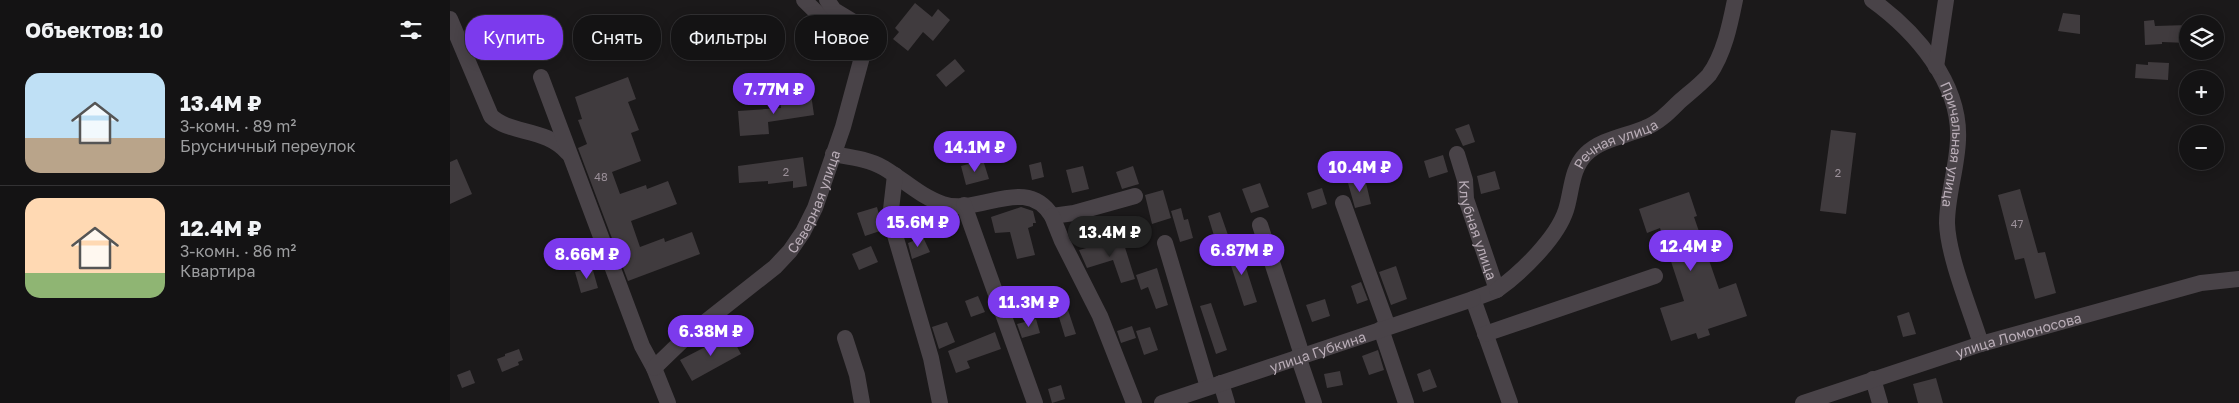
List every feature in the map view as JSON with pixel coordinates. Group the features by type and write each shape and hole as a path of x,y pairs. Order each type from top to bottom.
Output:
{"street":[{"path":"804,0 819,15"},
{"path":"827,0 834,10 842,15"},
{"name":"Речная улица","path":"1497,290 1522,270 1558,225 1566,212 1578,165 1586,154 1612,139 1653,124 1707,76 1716,63 1732,18 1735,0"},
{"name":"Причальная улица","path":"1872,0 1902,23 1936,67 1950,94 1959,125 1949,205 1948,237 1981,344"},
{"path":"1936,67 1946,0"},
{"path":"450,19 491,116 504,125 543,135 560,144 570,154"},
{"name":"Северная улица","path":"654,368 685,338 775,267 790,251 815,208 843,127 861,60"},
{"path":"541,77 642,346 654,368 668,403"},
{"path":"833,154 874,162 929,198 944,204 964,205 1029,197 1046,206 1100,316 1134,403"},
{"name":"Клубная улица","path":"1457,154 1465,180 1466,199 1497,290 1473,299"},
{"path":"895,175 890,218 931,358 940,403"},
{"path":"1052,216 1074,213 1135,196"},
{"path":"1343,203 1385,328 1406,403"},
{"path":"964,205 1035,403"},
{"path":"1260,225 1314,403"},
{"path":"1165,243 1214,385 1228,403"},
{"path":"1485,334 1655,276"},
{"name":"улица Ломоносова","path":"1802,403 1981,344 2201,283 2239,279"},
{"path":"1473,299 1510,403"},
{"name":"улица Губкина","path":"1162,403 1473,299"},
{"path":"845,338 857,375 862,403"},
{"path":"1873,379 1880,403"}],"building":[{"path":"915,3 932,17 938,9 950,20 933,41 923,32 908,51 893,39 899,32 895,28"},
{"path":"2063,13 2080,15 2080,34 2058,31"},
{"path":"2154,20 2155,26 2179,25 2179,43 2162,42 2162,44 2145,45 2144,21"},
{"path":"955,59 965,71 946,87 936,75"},
{"path":"2148,62 2169,63 2168,80 2135,78 2136,64 2148,65"},
{"path":"628,77 636,99 628,102 639,130 631,133 641,161 612,172 620,194 646,185 647,189 668,181 677,204 631,221 640,247 664,238 665,242 692,232 700,254 628,281 578,148 587,144 578,120 582,119 575,97"},
{"path":"811,94 814,115 768,122 769,134 740,136 738,111 781,108 780,99"},
{"path":"1469,124 1475,142 1463,146 1455,129"},
{"path":"1831,130 1856,133 1846,214 1820,211"},
{"path":"1443,155 1448,172 1429,178 1424,161"},
{"path":"803,157 807,186 793,188 793,181 768,184 768,181 739,183 738,166"},
{"path":"457,159 472,194 450,204 450,162"},
{"path":"983,160 989,179 966,185 961,166"},
{"path":"1041,162 1044,177 1032,180 1029,165"},
{"path":"1083,166 1089,189 1072,193 1066,170"},
{"path":"1133,166 1139,184 1122,189 1116,172"},
{"path":"1495,171 1500,189 1481,194 1477,176"},
{"path":"1365,179 1371,204 1355,208 1348,183"},
{"path":"1260,183 1269,207 1251,213 1242,189"},
{"path":"1322,188 1327,204 1312,209 1307,193"},
{"path":"2020,189 2038,253 2045,252 2056,293 2035,299 2024,258 2015,260 1998,195"},
{"path":"1163,190 1171,218 1152,224 1145,195"},
{"path":"1689,192 1697,216 1694,217 1719,289 1736,283 1747,316 1708,329 1710,335 1698,339 1696,333 1671,341 1660,308 1684,301 1660,228 1647,233 1639,209"},
{"path":"877,207 883,230 865,236 857,213"},
{"path":"1021,207 1033,211 1036,223 1033,223 1033,226 1028,228 1035,255 1017,259 1010,232 995,233 991,217"},
{"path":"1181,208 1184,220 1188,219 1193,238 1180,242 1171,211"},
{"path":"1220,212 1228,235 1215,239 1208,216"},
{"path":"923,237 930,252 912,259 908,243"},
{"path":"1122,238 1135,279 1121,283 1113,260 1087,268 1079,250"},
{"path":"871,246 878,262 859,270 852,254"},
{"path":"1239,246 1257,302 1244,306 1226,250"},
{"path":"1396,266 1407,299 1391,305 1379,272"},
{"path":"592,267 598,288 581,293 575,272"},
{"path":"1157,268 1168,305 1156,309 1148,287 1141,290 1136,275"},
{"path":"1361,282 1368,300 1357,304 1351,286"},
{"path":"978,296 985,312 971,317 965,301"},
{"path":"1325,299 1330,316 1312,322 1306,305"},
{"path":"1211,303 1227,350 1216,354 1200,306"},
{"path":"1068,310 1076,334 1065,337 1058,314"},
{"path":"1909,312 1916,334 1903,337 1897,316"},
{"path":"1036,319 1040,333 1022,338 1017,324"},
{"path":"947,322 955,342 939,349 932,327"},
{"path":"1132,326 1136,338 1121,343 1117,331"},
{"path":"1150,327 1158,350 1144,355 1136,331"},
{"path":"995,332 1001,349 967,361 970,368 956,373 948,351"},
{"path":"730,334 741,354 692,381 680,360"},
{"path":"519,349 523,360 518,362 519,365 502,372 497,359"},
{"path":"1378,350 1384,370 1369,375 1362,356"},
{"path":"1430,369 1437,387 1423,392 1417,374"},
{"path":"470,370 475,383 462,388 457,375"},
{"path":"1340,371 1343,385 1327,388 1324,374"},
{"path":"1936,378 1943,403 1918,403 1913,384"},
{"path":"1061,385 1065,399 1052,403 1048,389"}]}
